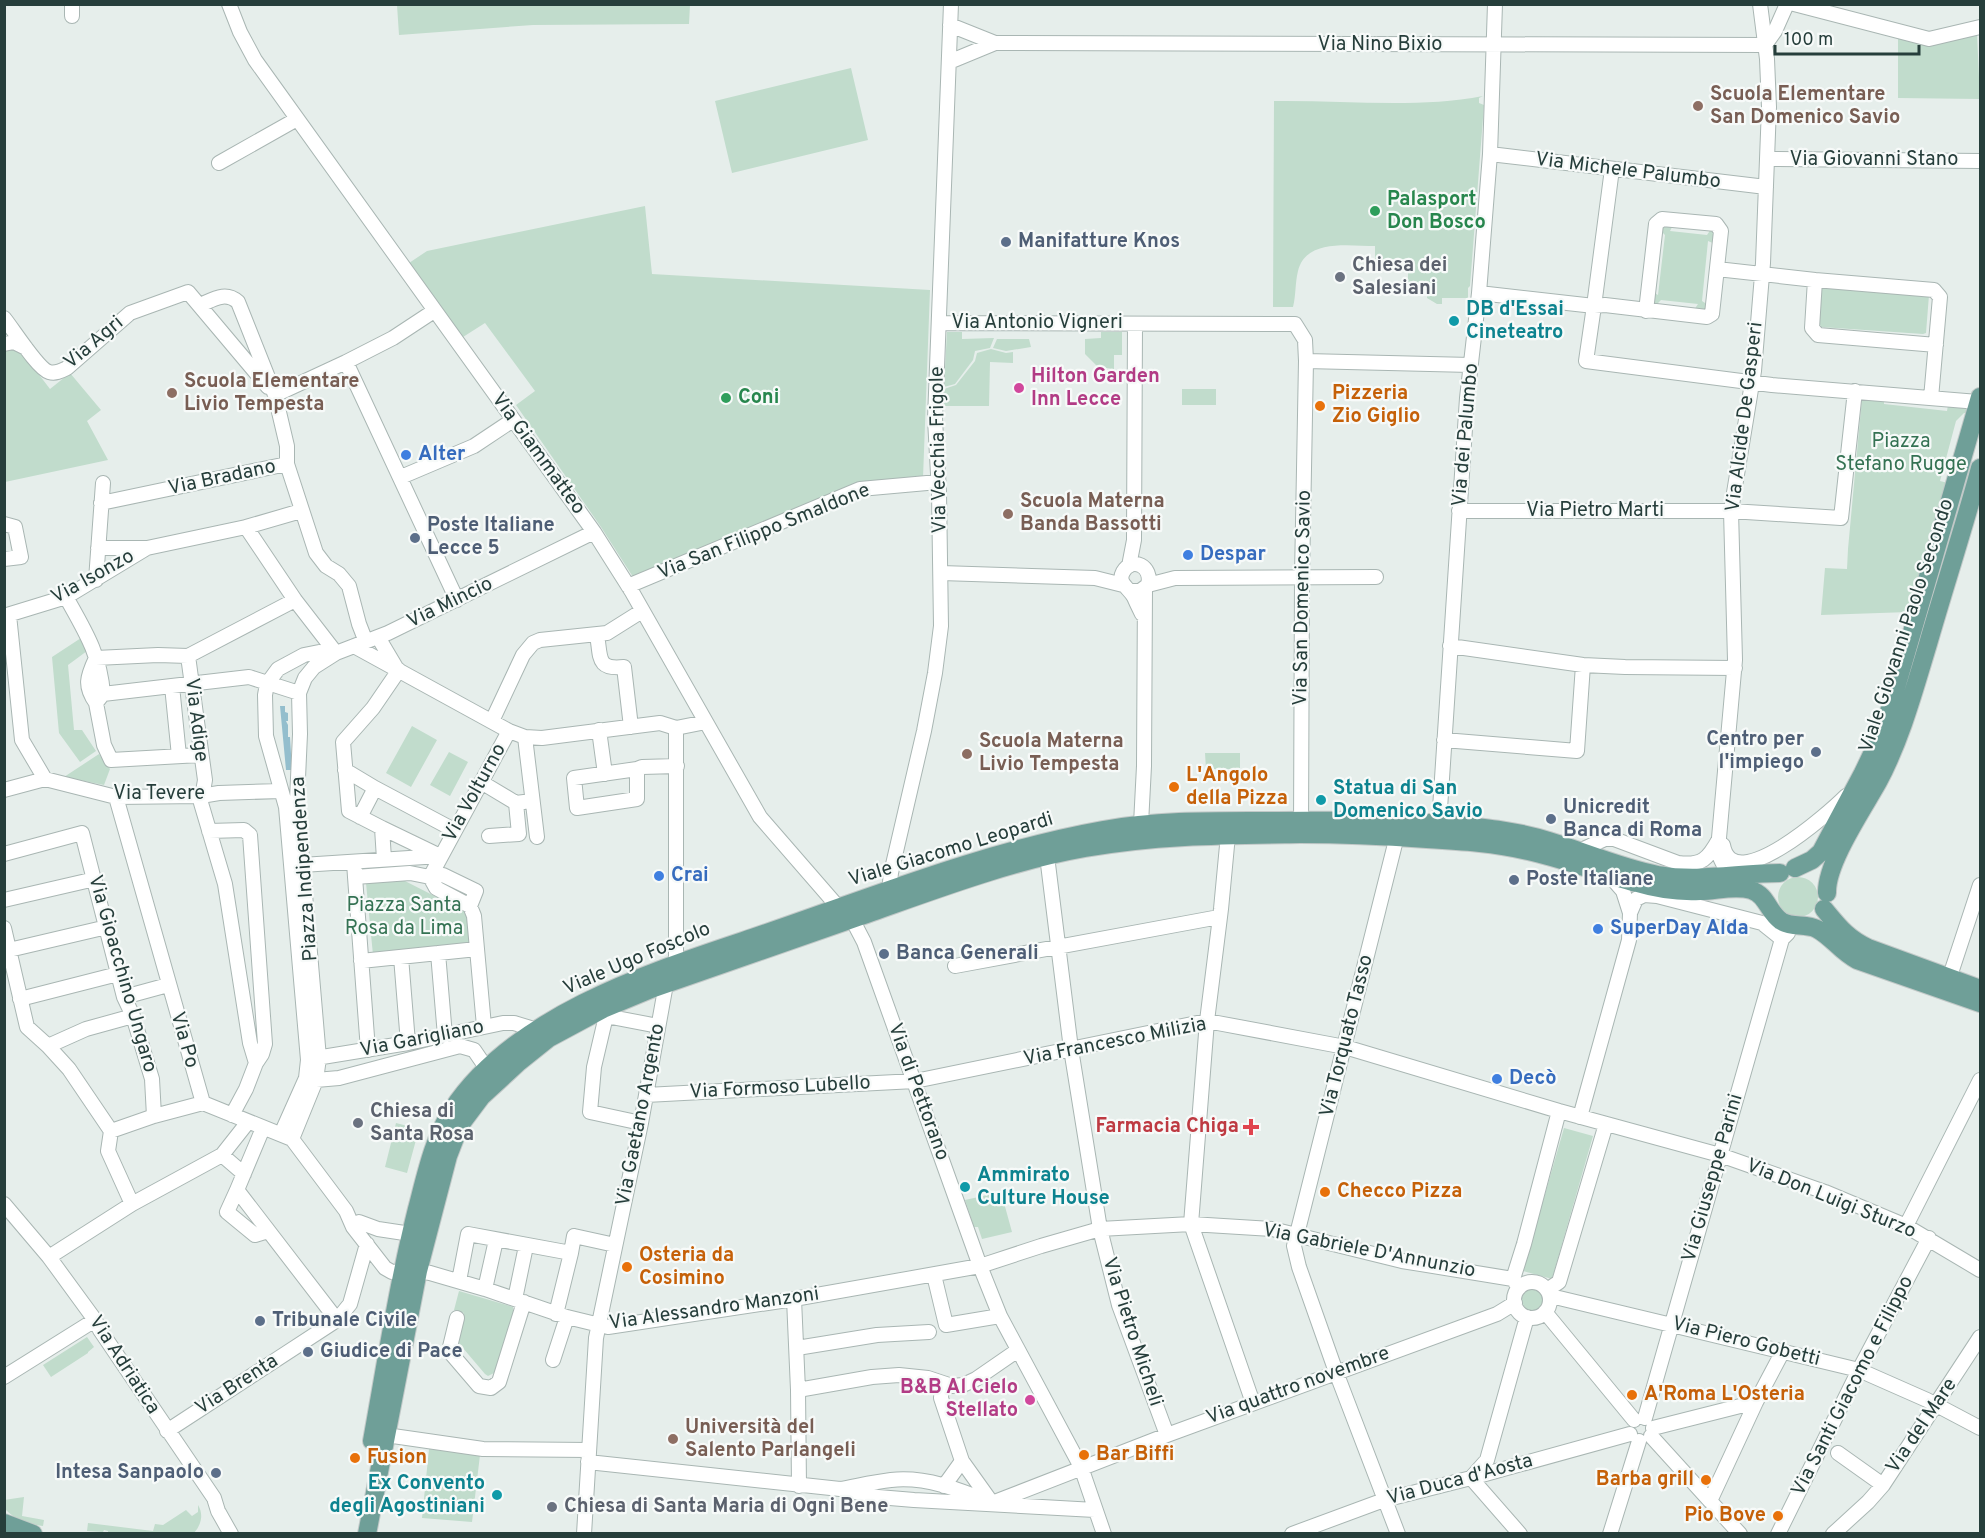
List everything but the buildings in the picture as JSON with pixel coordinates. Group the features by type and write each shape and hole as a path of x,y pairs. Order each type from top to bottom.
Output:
{"main road":[{"name":"Viale Giovanni Paolo Secondo","path":"1825,901 1829,877 1893,748 1980,401"},
{"name":"Viale Giovanni Paolo Secondo","path":"1788,871 1812,860 1821,852 1857,786 1909,678 1976,497 1980,468"},
{"name":"Viale Giacomo Leopardi","path":"845,914 1047,856 1127,842 1394,821 1507,831 1536,837 1643,872 1663,876 1697,878 1809,870 1817,875 1824,884 1825,901 1839,928 1852,941 1980,989"},
{"name":"Viale Giacomo Leopardi","path":"845,914 889,891 954,868 1064,838 1141,824 1301,828 1476,842 1528,851 1638,884 1680,891 1730,888 1750,890 1761,895 1782,922 1789,925 1809,925 1857,960 1980,1003"},
{"path":"1772,910 1769,892 1773,881 1788,871"},
{"path":"1802,926 1814,921 1825,901"},
{"name":"Viale Ugo Foscolo","path":"360,1533 371,1509 386,1435 411,1272 411,1234 431,1155 443,1128 465,1092 487,1069 537,1030 597,996 676,963 845,914"},
{"name":"Viale Ugo Foscolo","path":"360,1533 411,1272 460,1125 481,1097 549,1038 666,984 845,914"},
{"path":"4,1523 27,1533 33,1533"}],"street":[{"name":"Via Giammatteo","path":"229,4 240,32 255,60 594,532 628,586 760,817 845,914"},
{"name":"Via Vecchia Frigole","path":"889,891 935,673 942,626 935,419 951,4"},
{"name":"Via dei Palumbo","path":"1439,824 1459,511 1490,154 1495,4"},
{"name":"Via Alcide De Gasperi","path":"1738,876 1723,865 1718,849 1734,669 1731,511 1752,382 1762,275 1769,107 1760,4"},
{"path":"1765,45 1775,31 1787,4"},
{"path":"1794,4 1929,39 1980,27"},
{"name":"Via Nino Bixio","path":"950,25 995,43 1765,45"},
{"name":"Via Nino Bixio","path":"949,62 995,43"},
{"path":"219,163 297,119"},
{"name":"Via Michele Palumbo","path":"1490,154 1766,187"},
{"name":"Via Giovanni Stano","path":"1767,159 1980,161"},
{"path":"1612,169 1586,361 1752,382 1980,401"},
{"path":"1479,293 1594,306 1605,305 1646,311 1707,317 1712,314 1721,231 1716,224 1662,219 1656,224 1646,311"},
{"path":"1717,269 1934,290 1940,297 1931,398"},
{"path":"1815,280 1812,328 1818,335 1936,345"},
{"name":"Via Agri","path":"4,318 39,364 47,372 57,373 67,368 130,313 188,292 200,304"},
{"path":"275,395 200,304 225,295 233,297 238,302 275,395 287,446 287,464"},
{"path":"275,395 393,338 434,311"},
{"name":"Via Antonio Vigneri","path":"940,323 1295,324 1305,340 1306,361"},
{"path":"1135,324 1134,540 1136,578 1144,619 1144,755 1141,824"},
{"path":"4,344 14,342 26,348"},
{"path":"1306,361 1471,365"},
{"name":"Via San Domenico Savio","path":"1301,828 1306,361"},
{"path":"346,362 457,600"},
{"name":"Via Pietro Marti","path":"1459,511 1731,511 1841,518 1856,391"},
{"path":"401,477 474,446 513,420"},
{"name":"Via Bradano","path":"101,502 287,464 316,553 326,566 339,574 349,586 366,642 389,658 399,670"},
{"name":"Via San Filippo Smaldone","path":"628,586 860,489 938,482"},
{"path":"96,580 103,483"},
{"name":"Via Isonzo","path":"98,548 147,548 246,527 301,511"},
{"path":"4,524 15,527 21,557 4,559"},
{"path":"246,527 295,600 336,653"},
{"name":"Via Mincio","path":"336,653 366,642 457,600 594,532"},
{"name":"Via Isonzo","path":"7,615 66,597 147,548"},
{"path":"941,573 1095,578 1376,577"},
{"path":"66,597 92,643 102,674 100,699 104,745 111,760 200,755"},
{"name":"Via Adige","path":"256,1063 250,1043 225,884 201,803 205,780 188,656 295,600"},
{"path":"492,721 523,656 532,643 540,640 607,633 642,611"},
{"path":"7,615 22,740 45,779"},
{"path":"597,635 605,667 624,667 631,727"},
{"path":"366,642 399,670 509,730 525,736 542,738 660,723 676,728 706,722"},
{"path":"1450,646 1583,665 1625,668 1734,669"},
{"path":"266,690 278,669 304,655 319,652 336,653"},
{"path":"100,699 191,683 249,677 266,690 295,692 314,667 336,653"},
{"path":"96,658 188,656"},
{"path":"1444,741 1576,751 1583,665"},
{"path":"399,670 373,708 343,742 349,811 440,856"},
{"name":"Via Adige","path":"172,686 179,756"},
{"name":"Piazza Indipendenza","path":"266,690 266,736 287,817 313,1059"},
{"name":"Piazza Indipendenza","path":"295,692 300,734 297,800 313,1059"},
{"name":"Via Gaetano Argento","path":"584,1533 599,1326 641,1123 666,984 676,963 676,728"},
{"name":"Via Volturno","path":"430,877 509,730"},
{"path":"599,730 605,774"},
{"path":"525,736 537,837"},
{"path":"637,769 637,799 578,808 574,778 642,767 677,766"},
{"path":"345,770 454,830"},
{"name":"Via Tevere","path":"4,790 45,779 116,797 201,796 219,793 281,791"},
{"path":"481,783 516,803 532,801"},
{"path":"1721,834 1724,852 1734,862 1741,863 1758,858 1777,850 1803,834 1857,786"},
{"path":"360,817 375,788"},
{"name":"Via Po","path":"116,797 203,1103"},
{"path":"489,836 519,834 516,803"},
{"path":"382,828 384,859"},
{"path":"209,831 244,830 250,835 266,1044 232,1115"},
{"name":"Via Gioacchino Ungaro","path":"4,854 82,833 124,997 134,1016 152,1079 154,1116"},
{"path":"1579,851 1605,839 1614,839 1686,864 1702,861 1708,857 1721,834"},
{"path":"1228,835 1207,1021 1191,1224 1253,1403"},
{"name":"Via Torquato Tasso","path":"1397,836 1294,1246 1299,1267 1336,1372 1398,1533"},
{"name":"Via Volturno","path":"302,865 440,856"},
{"name":"Via Pietro Micheli","path":"1047,856 1071,1048 1100,1229 1119,1305 1167,1435"},
{"path":"354,862 369,1050"},
{"path":"355,877 410,873 430,877 442,874 476,891 472,911 484,1026"},
{"path":"1580,1117 1629,940 1630,913 1623,891 1606,873"},
{"path":"4,900 95,879"},
{"path":"1949,979 1980,885"},
{"path":"1630,913 1636,899 1644,895 1657,896 1762,923 1782,939 1792,930 1802,926"},
{"name":"Via di Pettorano","path":"845,914 864,942 1000,1316 1081,1467 1104,1533"},
{"path":"955,966 1219,917"},
{"path":"9,950 107,927"},
{"path":"4,928 27,1027 69,1069 111,1131 108,1152 132,1204"},
{"name":"Via Giuseppe Parini","path":"1610,1533 1642,1429 1782,939"},
{"path":"362,961 477,949"},
{"path":"438,952 445,1036"},
{"path":"401,957 408,1043"},
{"path":"20,999 118,974"},
{"path":"124,997 168,985"},
{"path":"641,1123 590,1112 594,1066 604,1012 658,1026"},
{"path":"48,1046 86,1029 134,1016"},
{"name":"Via Francesco Milizia","path":"915,1081 1207,1021 1345,1047 1580,1117"},
{"name":"Via Garigliano","path":"313,1059 445,1036 484,1026 514,1023 537,1030"},
{"name":"Via Garigliano","path":"311,1079 339,1078 460,1046 474,1050 487,1069"},
{"path":"286,1137 311,1079 313,1059"},
{"path":"1906,1226 1980,1080"},
{"name":"Via Formoso Lubello","path":"646,1095 915,1081"},
{"path":"111,1131 154,1116 203,1103 286,1137 346,1211 359,1222 390,1263 411,1272"},
{"path":"1516,1283 1534,1282 1544,1286 1549,1294 1550,1303 1545,1312 1537,1317 1527,1317 1519,1312 1515,1303 1516,1283 1559,1111"},
{"name":"Via Don Luigi Sturzo","path":"1580,1117 1720,1155 1825,1192 1906,1226 1980,1270"},
{"path":"49,1257 132,1204 222,1155 248,1122"},
{"path":"1549,1294 1559,1282 1606,1124"},
{"path":"263,1128 227,1212 255,1235 268,1231"},
{"path":"222,1155 244,1174"},
{"path":"237,1190 337,1320 350,1305 367,1244"},
{"name":"Via Adriatica","path":"4,1204 49,1257 95,1320 167,1431 214,1498 218,1511 231,1533"},
{"path":"346,1211 353,1227 385,1268 392,1272 411,1272"},
{"path":"359,1222 378,1229 411,1234"},
{"name":"Via Gabriele D'Annunzio","path":"980,1266 1100,1229 1191,1224 1272,1229 1402,1261 1516,1283"},
{"path":"459,1281 468,1234 571,1253"},
{"path":"553,1360 574,1236 615,1245"},
{"name":"Via Santi Giacomo e Filippo","path":"1778,1533 1859,1370 1929,1238"},
{"path":"485,1289 496,1240"},
{"path":"457,1318 449,1351 479,1386 491,1388 500,1382 519,1301 526,1246"},
{"name":"Via Alessandro Manzoni","path":"411,1272 459,1281 562,1316 608,1327 794,1299 980,1266"},
{"path":"934,1275 946,1325 1000,1316"},
{"name":"Via Piero Gobetti","path":"1549,1294 1859,1370 1980,1428"},
{"path":"794,1299 799,1486"},
{"name":"Via quattro novembre","path":"992,1503 1081,1467 1497,1314 1515,1303"},
{"path":"1545,1312 1642,1429 1740,1533"},
{"path":"1520,1533 1471,1478 1487,1460 1527,1317"},
{"path":"4,1377 95,1320"},
{"name":"Via Brenta","path":"167,1431 337,1320"},
{"path":"797,1348 878,1335 929,1332"},
{"name":"Via del Mare","path":"1833,1533 1868,1502 1883,1485 1980,1337"},
{"path":"798,1390 872,1377 898,1375 928,1378 952,1386 963,1385 976,1379 1018,1350"},
{"path":"1710,1501 1756,1402 1783,1351"},
{"path":"942,1384 941,1398 962,1461 992,1503"},
{"name":"Via Duca d'Aosta","path":"1292,1533 1384,1500 1471,1478 1642,1429 1756,1402"},
{"path":"386,1435 483,1449 589,1456 799,1486 840,1489 866,1495 914,1500 1095,1510"},
{"path":"1838,1453 1883,1485"},
{"path":"944,1486 962,1461"},
{"path":"840,1489 910,1479 944,1486 992,1503"}],"green space":[{"path":"397,5 690,5 689,24 533,25 399,35"},
{"path":"1977,33 1980,99 1898,98 1898,36"},
{"path":"851,68 868,140 732,173 715,101"},
{"name":"Palasport Don Bosco","path":"1483,96 1479,98 1479,103 1484,105 1468,298 1442,298 1442,304 1437,304 1427,298 1427,293 1408,293 1408,259 1375,259 1375,246 1342,245 1330,246 1310,253 1303,260 1298,271 1293,307 1273,307 1274,101 1405,103"},
{"name":"Coni","path":"645,206 652,274 930,290 923,478 861,485 633,577 516,405 535,391 485,323 463,337 409,263 427,251"},
{"path":"1673,225 1670,231 1707,235 1711,229 1715,230 1715,244 1708,241 1702,301 1708,305 1704,311 1694,310 1698,304 1661,300 1653,305 1653,292 1658,295 1665,235 1660,230 1660,226"},
{"path":"1822,287 1929,295 1926,333 1821,327 1819,323"},
{"path":"947,332 962,332 962,339 994,338 990,348 975,351 973,360 955,384 944,387"},
{"path":"1101,332 1122,332 1122,355 1114,355 1114,369 1098,367 1085,354 1085,339 1101,338"},
{"path":"997,339 1029,339 1031,347 1006,351 993,348"},
{"path":"11,349 21,351 50,389 70,373 101,410 87,421 108,460 5,482 4,351"},
{"path":"991,349 1006,353 1013,352 1013,363 990,362 989,406 943,406 944,389 956,385 975,361 977,353"},
{"path":"1182,389 1216,389 1216,405 1182,405"},
{"name":"Piazza Stefano Rugge","path":"1862,398 1884,399 1884,404 1947,411 1948,405 1968,407 1968,413 1964,413 1956,421 1940,481 1948,483 1909,612 1821,615 1825,568 1847,569"},
{"path":"81,638 87,651 68,665 74,730 82,730 96,751 80,762 59,733 52,657"},
{"path":"412,726 437,740 411,787 386,773"},
{"path":"449,752 468,762 450,796 430,785"},
{"path":"1205,753 1240,753 1240,769 1206,769"},
{"path":"99,754 110,769 104,785 64,777"},
{"path":"1798,877 1812,883 1818,897 1812,911 1798,917 1784,911 1778,897 1784,883"},
{"name":"Piazza Santa Rosa da Lima","path":"401,879 470,914 473,946 373,955 366,883"},
{"path":"396,1123 419,1129 407,1173 385,1167"},
{"path":"1564,1128 1593,1136 1552,1279 1523,1271"},
{"path":"1001,1192 1012,1232 982,1239 978,1227 974,1227 965,1200"},
{"path":"1533,1289 1541,1292 1544,1300 1541,1308 1533,1311 1525,1308 1522,1300 1525,1292"},
{"path":"459,1291 513,1307 513,1315 496,1372 488,1376 457,1341 464,1313 454,1310"},
{"path":"87,1337 94,1347 51,1377 43,1365"},
{"path":"429,1449 480,1455 472,1522 422,1518"},
{"path":"24,1497 22,1516 44,1520 43,1526 22,1521 5,1509 4,1500"},
{"path":"198,1505 201,1520 194,1533 110,1534 104,1530 103,1532 87,1531 88,1523 153,1531 155,1524 163,1525 186,1510 192,1516 198,1512"}],"water":[{"path":"280,706 285,706 285,712 288,713 288,721 286,721 288,737 290,737 292,770 286,770"}],"place":[{"name":"Scuola Elementare San Domenico Savio","path":"1698,106"},
{"name":"Palasport Don Bosco","path":"1375,211"},
{"name":"Manifatture Knos","path":"1006,242"},
{"name":"Chiesa dei Salesiani","path":"1340,277"},
{"name":"DB d'Essai Cineteatro","path":"1454,321"},
{"name":"Hilton Garden Inn Lecce","path":"1019,388"},
{"name":"Scuola Elementare Livio Tempesta","path":"172,393"},
{"name":"Coni","path":"726,398"},
{"name":"Pizzeria Zio Giglio","path":"1320,406"},
{"name":"Alter","path":"406,455"},
{"name":"Scuola Materna Banda Bassotti","path":"1008,514"},
{"name":"Poste Italiane Lecce 5","path":"415,538"},
{"name":"Despar","path":"1188,555"},
{"name":"Centro per l'impiego","path":"1816,752"},
{"name":"Scuola Materna Livio Tempesta","path":"967,754"},
{"name":"L'Angolo della Pizza","path":"1174,787"},
{"name":"Statua di San Domenico Savio","path":"1321,800"},
{"name":"Unicredit Banca di Roma","path":"1551,819"},
{"name":"Crai","path":"659,876"},
{"name":"Poste Italiane","path":"1514,880"},
{"name":"SuperDay Alda","path":"1598,929"},
{"name":"Banca Generali","path":"884,954"},
{"name":"Decò","path":"1497,1079"},
{"name":"Chiesa di Santa Rosa","path":"358,1123"},
{"name":"Farmacia Chiga","path":"1251,1127"},
{"name":"Ammirato Culture House","path":"965,1187"},
{"name":"Checco Pizza","path":"1325,1192"},
{"name":"Osteria da Cosimino","path":"627,1267"},
{"name":"Tribunale Civile","path":"260,1321"},
{"name":"Giudice di Pace","path":"308,1352"},
{"name":"A'Roma L'Osteria","path":"1632,1395"},
{"name":"B&B Al Cielo Stellato","path":"1030,1400"},
{"name":"Università del Salento Parlangeli","path":"673,1439"},
{"name":"Bar Biffi","path":"1084,1455"},
{"name":"Fusion","path":"355,1458"},
{"name":"Intesa Sanpaolo","path":"216,1473"},
{"name":"Barba grill","path":"1706,1480"},
{"name":"Ex Convento degli Agostiniani","path":"497,1495"},
{"name":"Chiesa di Santa Maria di Ogni Bene","path":"552,1507"},
{"name":"Pio Bove","path":"1778,1516"}]}
